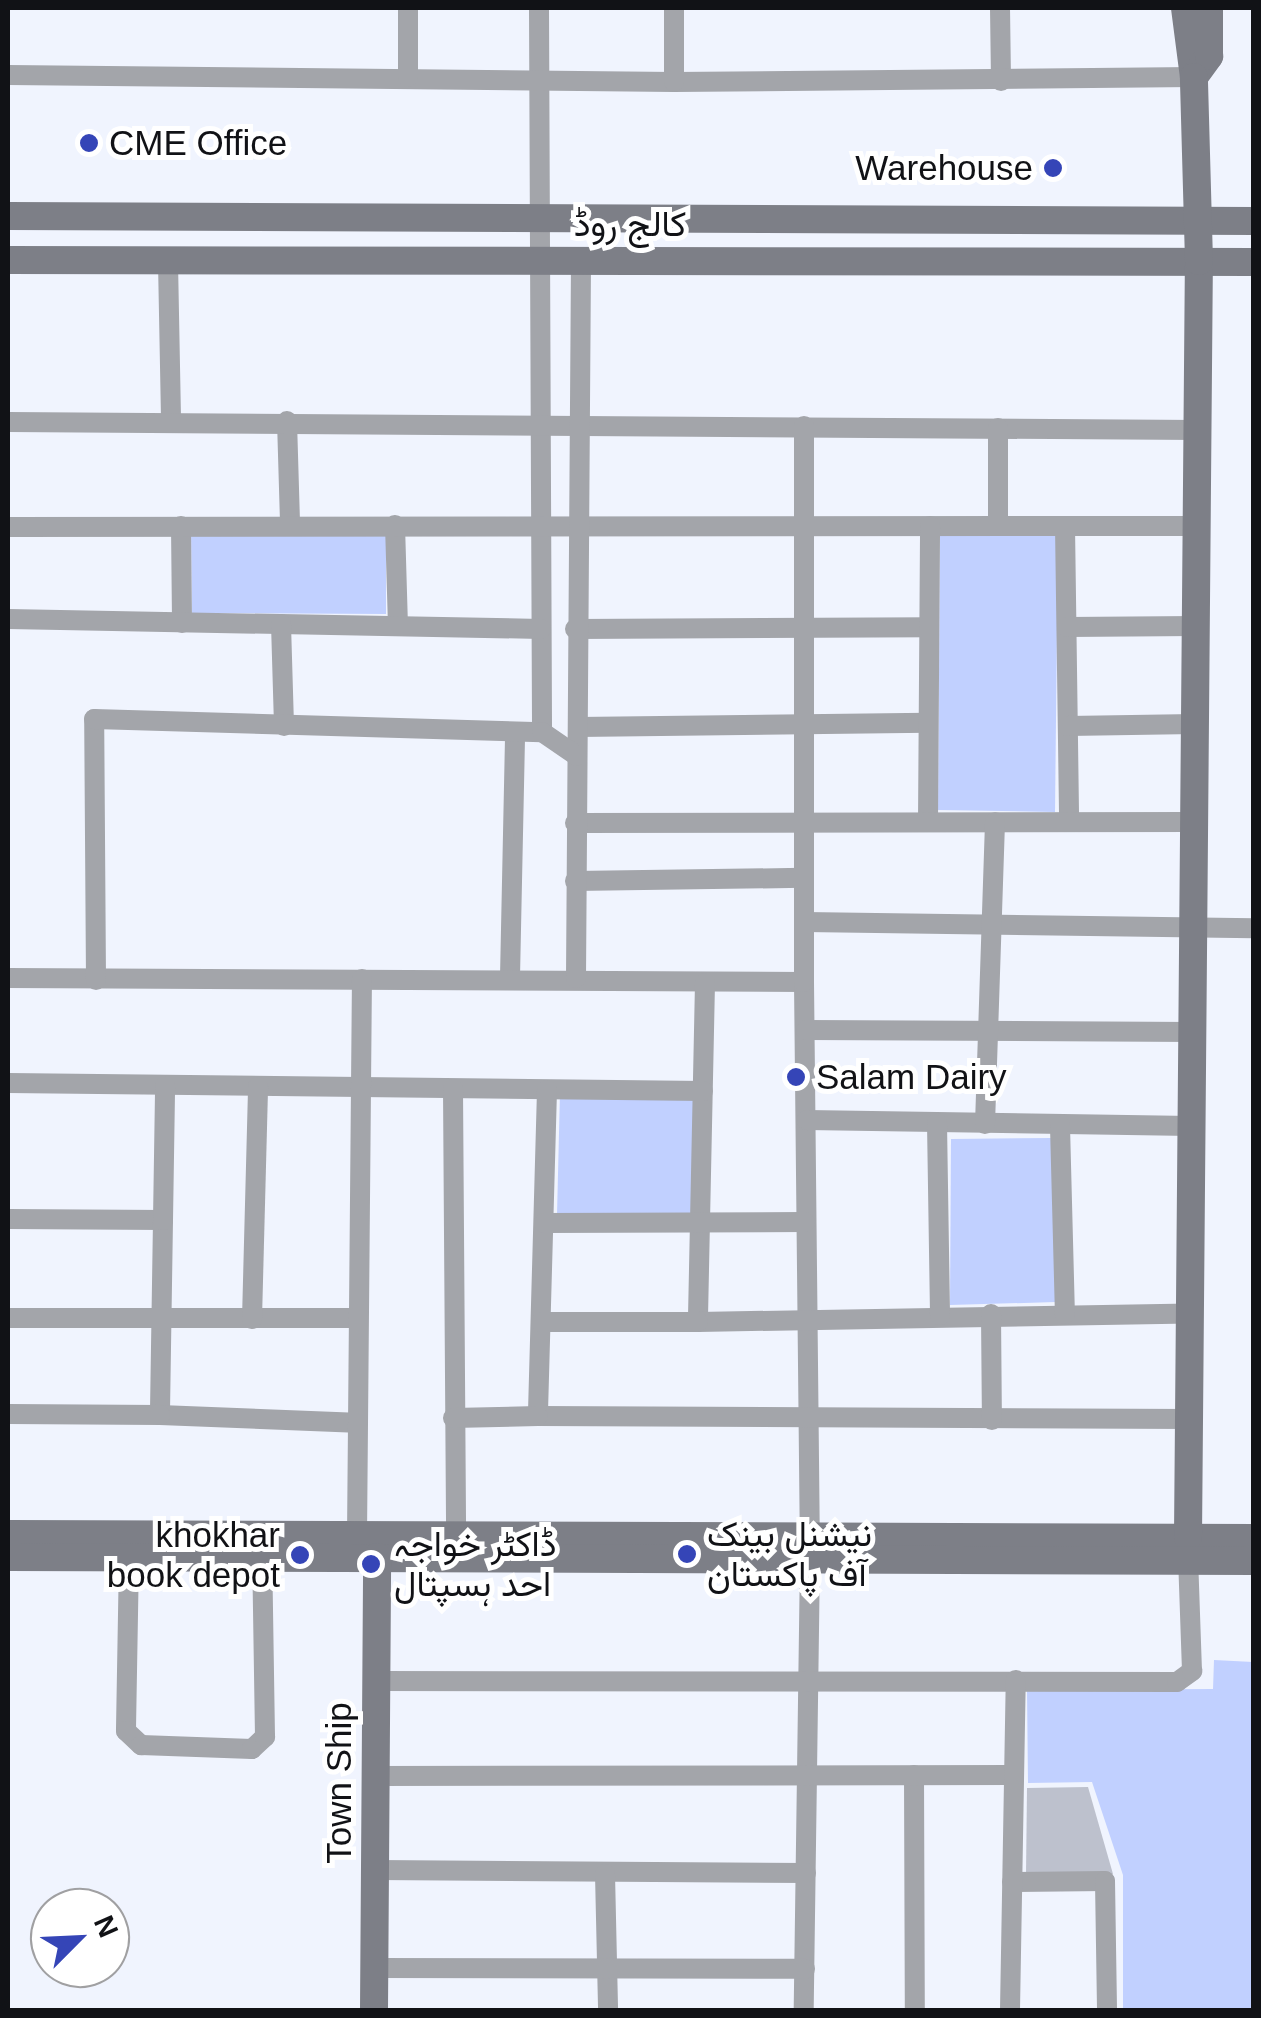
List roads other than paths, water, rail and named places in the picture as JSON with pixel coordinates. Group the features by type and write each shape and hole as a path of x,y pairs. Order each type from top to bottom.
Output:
{"main road":[{"path":"1186,8 1194,78 1199,262 1188,1548"},
{"path":"1194,78 1208,56 1209,8"},
{"name":"کالج روڈ","path":"8,216 1254,221"},
{"name":"کالج روڈ","path":"8,260 1254,262"},
{"path":"8,1534 456,1537 810,1547 1188,1548 1254,1538"},
{"path":"8,1557 378,1557 810,1547"},
{"path":"1188,1548 1254,1561"},
{"name":"Town Ship","path":"374,2010 378,1557"}],"street":[{"path":"408,8 408,77"},
{"path":"539,8 542,732"},
{"path":"674,8 674,82"},
{"path":"1000,8 1002,80"},
{"path":"8,75 674,82 1194,78"},
{"path":"576,978 575,629 581,261"},
{"path":"168,262 171,419"},
{"path":"8,422 171,419 1197,430"},
{"path":"287,421 290,524"},
{"path":"804,426 804,1316 810,1547 804,2010"},
{"path":"998,428 998,526"},
{"path":"8,528 290,524 541,528 1197,526"},
{"path":"396,525 398,626"},
{"path":"182,526 182,622"},
{"path":"928,822 930,526"},
{"path":"1065,526 1070,822"},
{"path":"8,620 541,629"},
{"path":"281,624 284,726"},
{"path":"1067,627 1196,626"},
{"path":"575,629 929,627"},
{"path":"96,980 94,719 542,732 577,756"},
{"path":"578,726 928,723"},
{"path":"1068,726 1196,724"},
{"path":"510,977 515,732"},
{"path":"575,822 1195,822"},
{"path":"985,1124 995,822"},
{"path":"576,881 803,878"},
{"path":"805,922 1254,928"},
{"path":"8,978 510,977 705,984 804,982"},
{"path":"357,1536 362,979"},
{"path":"698,1322 705,984"},
{"path":"806,1030 1192,1032"},
{"path":"8,1083 703,1092"},
{"path":"160,1414 165,1086"},
{"path":"252,1319 258,1087"},
{"path":"453,1090 456,1537"},
{"path":"538,1416 547,1090"},
{"path":"807,1120 1192,1126"},
{"path":"937,1123 940,1315"},
{"path":"1060,1126 1065,1314"},
{"path":"8,1218 162,1220"},
{"path":"544,1223 805,1222"},
{"path":"541,1322 1190,1313"},
{"path":"991,1314 992,1420"},
{"path":"8,1318 357,1318"},
{"path":"8,1414 160,1414 356,1423"},
{"path":"453,1418 1188,1420"},
{"path":"378,1681 1188,1680 1188,1548"},
{"path":"129,1557 126,1731 141,1746 252,1749 266,1736 262,1556"},
{"path":"1010,2010 1016,1680"},
{"path":"914,1775 915,2010"},
{"path":"375,1776 1014,1775"},
{"path":"376,1870 806,1873"},
{"path":"605,1874 608,2010"},
{"path":"1012,1882 1105,1881 1107,2010"},
{"path":"376,1968 805,1969"}],"place":[{"name":"CME Office","path":"89,143"},
{"name":"Warehouse","path":"1053,168"},
{"name":"Salam Dairy","path":"796,1077"},
{"name":"نیشنل بینک آف پاکستان","path":"687,1554"},
{"name":"khokhar book depot","path":"300,1555"},
{"name":"ڈاکٹر خواجہ احد ہسپتال","path":"371,1564"}]}
